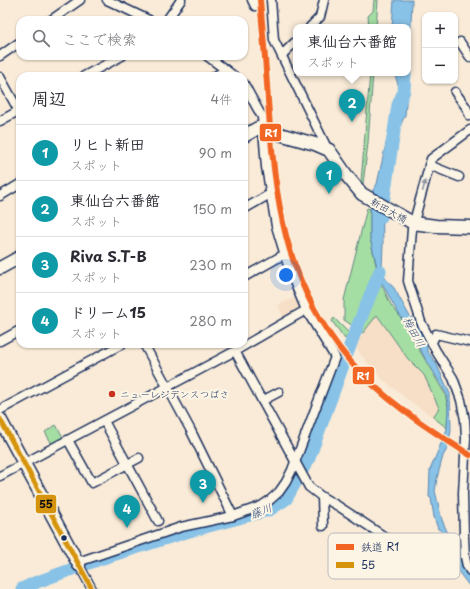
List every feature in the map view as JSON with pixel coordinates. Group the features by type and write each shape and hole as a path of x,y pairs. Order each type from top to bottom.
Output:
{"street":[{"path":"57,16 80,0"},
{"path":"107,0 141,16"},
{"path":"170,16 181,0"},
{"path":"271,0 274,40 318,131 329,150"},
{"path":"313,24 320,17 324,0"},
{"path":"460,42 470,57"},
{"path":"282,55 293,44"},
{"path":"0,56 16,45"},
{"path":"92,72 114,60"},
{"path":"212,60 229,72"},
{"path":"222,72 226,70"},
{"path":"0,77 16,104"},
{"path":"80,568 180,527 233,516 252,510 270,500 286,482 296,464 336,357 306,310 290,272 276,226 270,194 262,129 262,117 248,91"},
{"path":"455,92 466,107 470,116"},
{"path":"0,121 16,113"},
{"path":"248,134 258,128 315,144 329,150"},
{"path":"470,130 431,158 412,223 408,281 421,322 453,378 461,400 465,420 466,438 467,536 465,557 470,571"},
{"name":"新田大橋","path":"329,150 347,176 367,197 412,223"},
{"path":"429,165 459,177"},
{"path":"0,196 16,186"},
{"path":"248,206 270,194"},
{"path":"412,223 436,226 470,227"},
{"path":"248,275 285,254"},
{"path":"0,268 16,259"},
{"path":"248,343 306,310"},
{"path":"0,340 16,332"},
{"path":"432,342 436,334 470,342"},
{"path":"0,410 115,348"},
{"path":"146,348 233,516"},
{"path":"0,476 239,348"},
{"path":"235,350 309,487 322,497 379,533"},
{"path":"262,401 279,392"},
{"path":"0,419 92,589"},
{"path":"104,421 158,521"},
{"path":"68,440 92,483 139,458"},
{"path":"322,497 323,526"}],"shaded area":[{"path":"296,297 301,307 299,311 284,318 278,305"},
{"path":"376,314 408,359 424,374 439,408 433,417 404,397 380,377 354,345"}],"green space":[{"path":"374,0 378,0 376,24 369,24 368,16 373,11"},
{"path":"370,76 373,76 368,143 363,184 361,182"},
{"path":"367,208 370,209 370,238 377,270 353,326 344,320 344,300"},
{"path":"379,279 391,305 399,315 445,394 448,407 447,428 433,417 439,408 424,375 408,359 377,315 363,333 359,329 374,287"},
{"path":"334,318 349,333 345,339 332,321"},
{"path":"340,365 342,366 302,470 298,464 334,373"},
{"path":"56,425 63,437 52,444 45,432"}],"water":[{"path":"394,0 412,0 411,24 392,24"},
{"path":"395,76 408,76 405,115 397,134 391,161 382,185 382,268 385,278 394,288 409,315 414,320 427,345 427,351 436,363 450,394 451,431 447,449 443,456 437,478 435,491 442,520 448,533 443,533 438,529 434,517 431,498 429,497 430,470 447,429 448,405 446,393 380,279 370,238 370,214 373,190 377,184 387,139 400,113 399,87"},
{"path":"460,559 470,577 470,587 460,574"}],"waterway":[{"name":"梅田川","path":"381,217 398,105 404,91 405,76"},
{"name":"藤川","path":"22,589 103,558 186,532 269,510 286,499 309,458 354,335 380,271"}],"rail line":[{"name":"R1","path":"260,0 274,171 279,205 286,237 296,269 309,300 327,330 349,360 376,388 406,412 470,455"}],"transit line":[{"name":"55","path":"0,419 92,589"}],"place":[{"name":"東仙台六番館","path":"352,122"},
{"name":"リヒト新田","path":"329,194"},
{"name":"ニューレジデンスつばさ","path":"112,394"},
{"name":"Riva S.T-B","path":"203,503"},
{"name":"ドリーム15","path":"127,528"}]}
